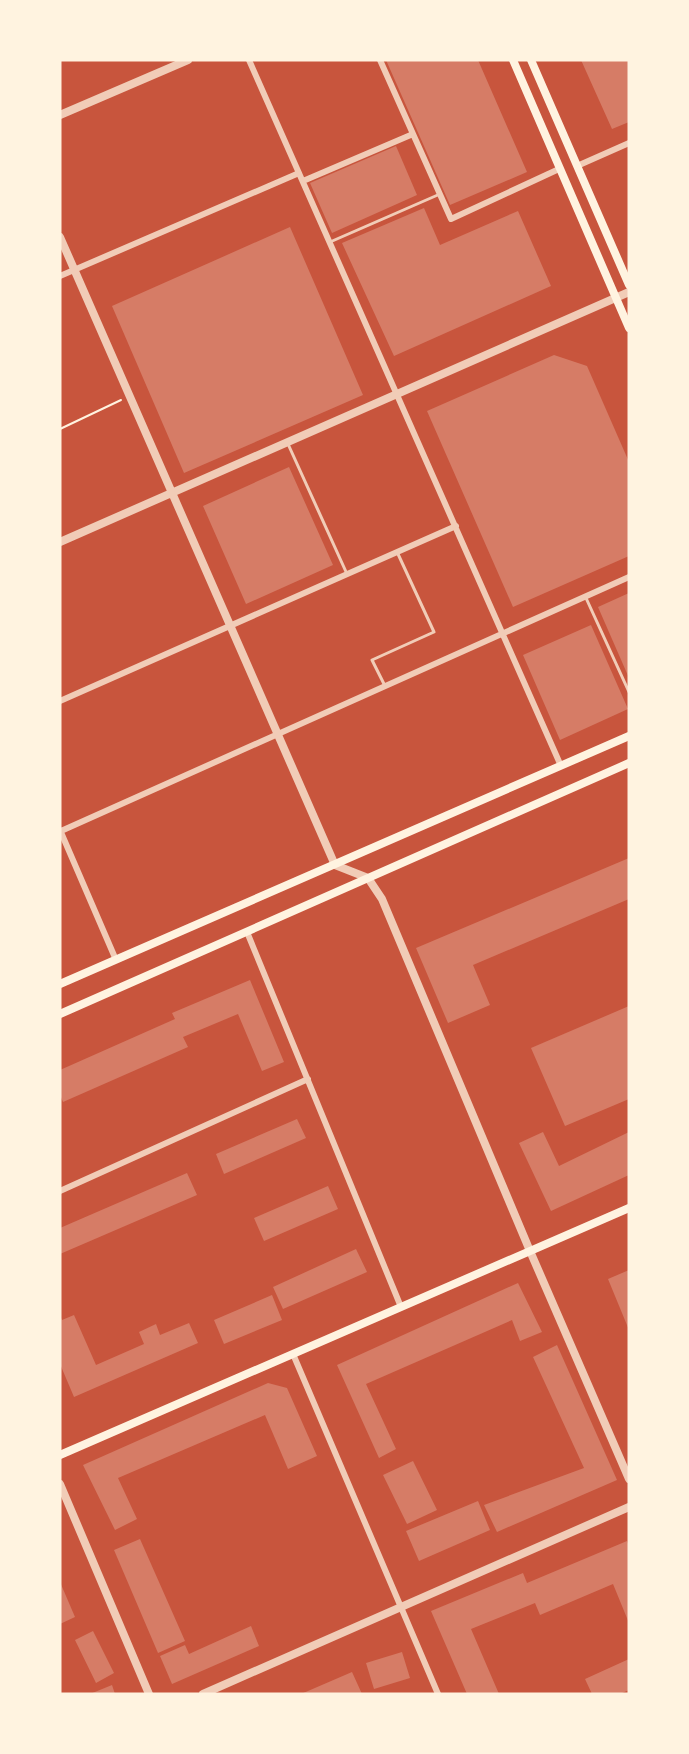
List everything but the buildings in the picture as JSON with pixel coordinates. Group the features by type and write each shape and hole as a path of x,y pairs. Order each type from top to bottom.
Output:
{"main road":[{"path":"513,60 629,328"},
{"path":"531,60 629,285"},
{"path":"60,984 629,736"},
{"path":"60,1014 629,763"},
{"path":"60,1455 629,1208"}],"street":[{"path":"60,115 188,60"},
{"path":"249,60 561,766"},
{"path":"380,60 451,219 560,169"},
{"path":"303,182 413,135"},
{"path":"578,166 629,143"},
{"path":"60,276 299,173"},
{"path":"60,237 335,865 368,878 382,899 629,1479"},
{"path":"60,542 629,292"},
{"path":"60,701 456,526"},
{"path":"116,960 61,830 629,577"},
{"path":"247,932 401,1307"},
{"path":"60,1191 308,1080"},
{"path":"293,1354 438,1694"},
{"path":"60,1484 149,1694"},
{"path":"203,1694 629,1508"}],"lane":[{"path":"330,242 440,194"},
{"path":"287,442 347,574"},
{"path":"385,686 372,660 434,632 397,552"},
{"path":"586,596 629,692"}],"path":[{"path":"60,429 129,396"}]}
